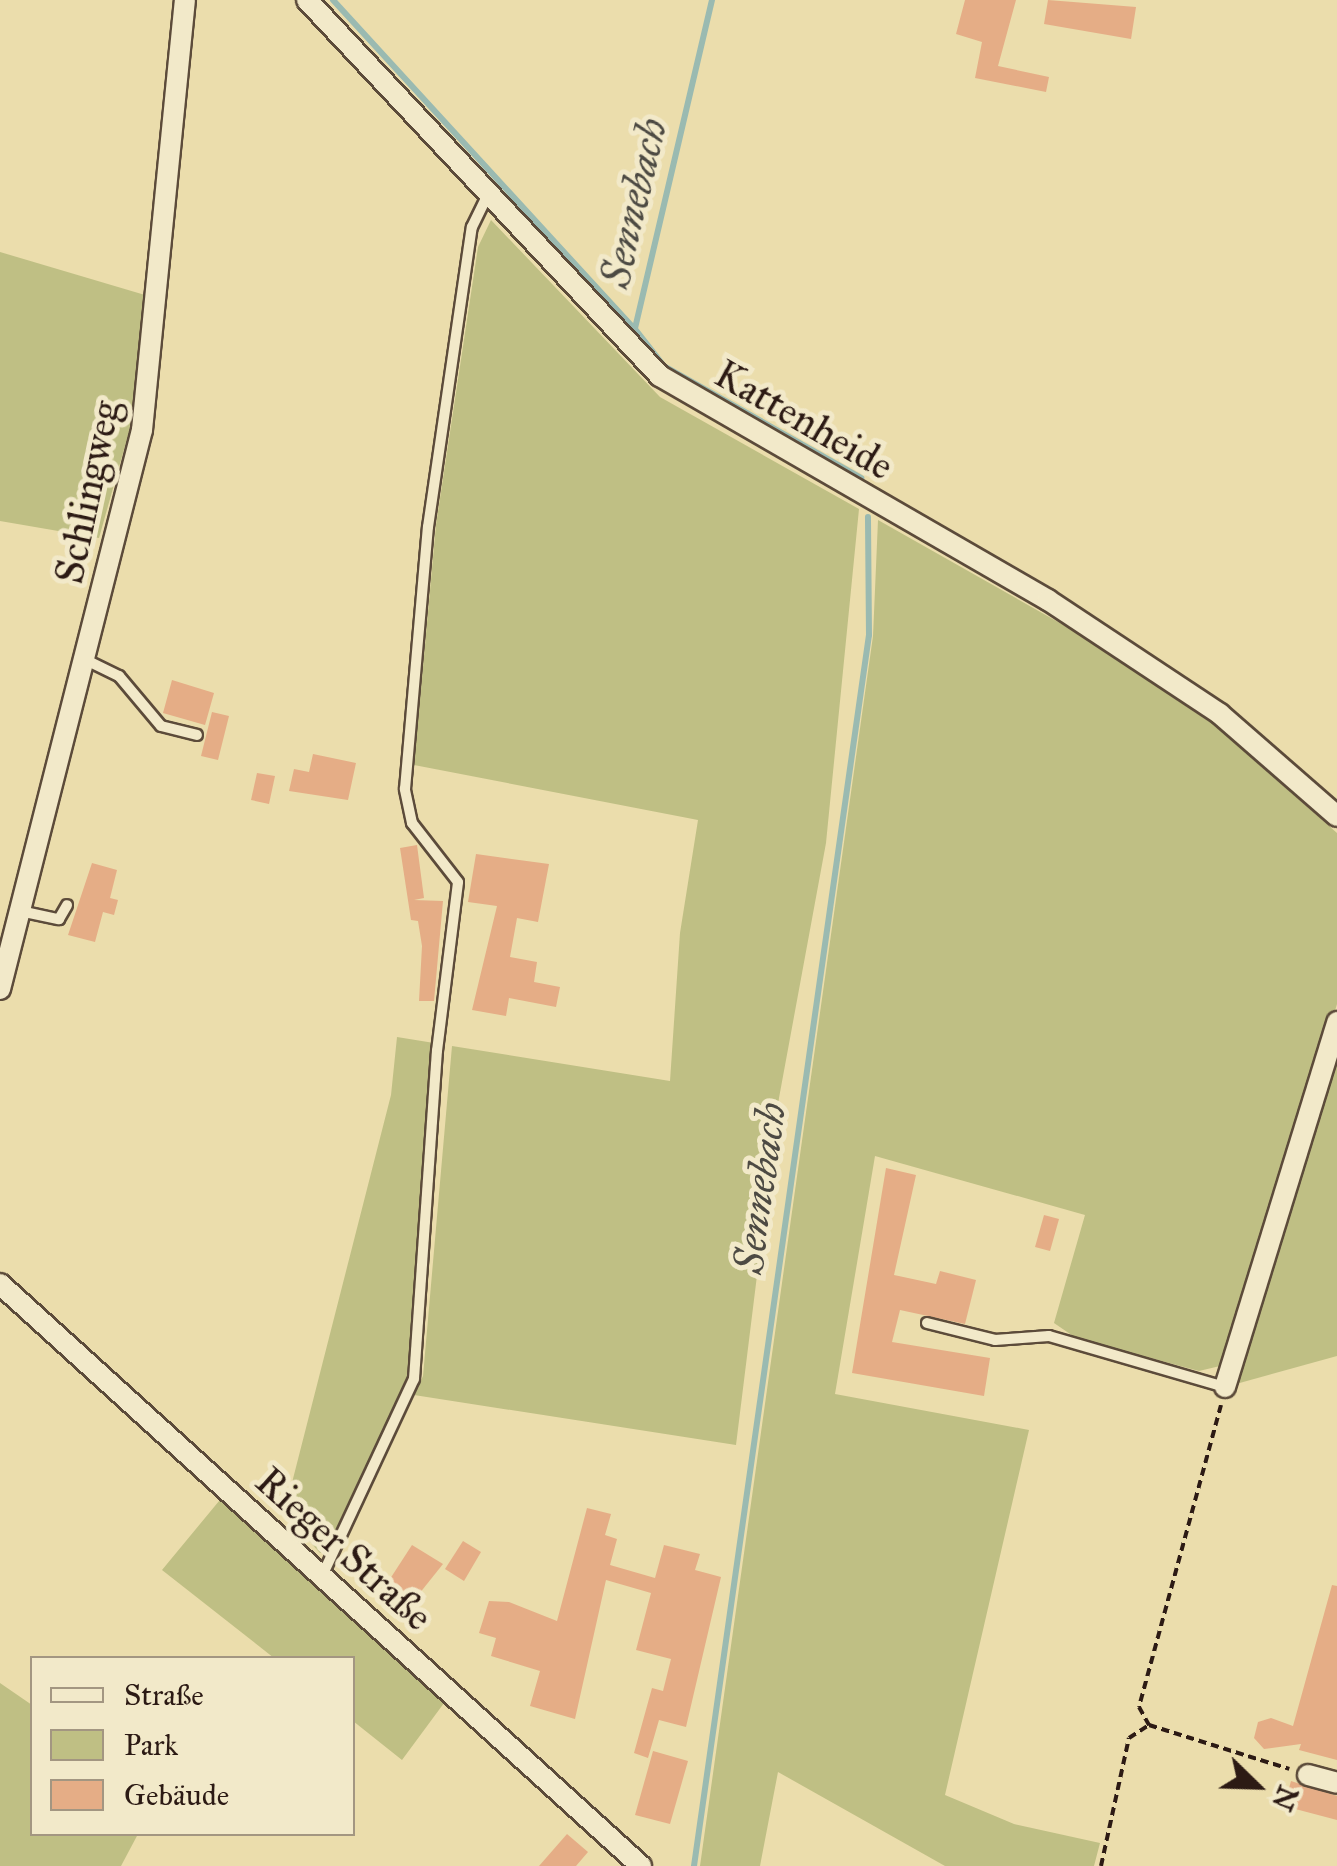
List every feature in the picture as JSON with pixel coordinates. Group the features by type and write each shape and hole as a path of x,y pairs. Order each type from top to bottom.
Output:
{"street":[{"name":"Schlingweg","path":"0,989 142,430 185,0"},
{"name":"Kattenheide","path":"307,0 660,376 1048,600 1220,714 1337,816"},
{"path":"1226,1388 1337,1022"},
{"name":"Rieger Straße","path":"0,1284 640,1866"},
{"path":"1308,1776 1337,1783"}],"lane":[{"path":"322,1577 414,1380 437,1051 458,882 412,823 406,789 428,527 472,227 487,196"},
{"path":"86,660 119,676 161,726 197,735"},
{"path":"20,911 59,920 67,905"},
{"path":"928,1323 995,1340 1049,1336 1226,1388"}],"path":[{"path":"1226,1388 1139,1707 1149,1725 1308,1776"},
{"path":"1100,1866 1129,1738 1149,1725"}],"green space":[{"path":"491,220 660,397 859,509 826,843 779,1098 736,1445 414,1395 423,1376 452,1046 670,1081 680,933 698,820 414,765 436,525 478,247"},
{"path":"0,252 145,295 130,428 99,538 0,521"},
{"path":"878,520 1074,631 1213,724 1337,833 1337,1004 1233,1350 1220,1366 1199,1371 1076,1338 1054,1323 1085,1215 875,1156 835,1394 1029,1430 945,1795 1014,1824 1100,1843 1094,1866 945,1866 778,1772 760,1866 700,1866 873,636"},
{"path":"397,1037 434,1043 410,1379 329,1551 320,1553 284,1514 391,1095"},
{"path":"1337,1049 1337,1356 1236,1384"},
{"path":"224,1495 447,1699 402,1760 355,1723 355,1656 271,1656 162,1570"},
{"path":"0,1683 30,1704 30,1836 137,1836 121,1866 0,1866"}],"building":[{"path":"965,0 1016,0 998,66 1049,77 1046,92 975,78 982,42 956,34"},
{"path":"1048,0 1136,7 1131,39 1044,24"},
{"path":"172,680 214,693 205,725 163,713"},
{"path":"212,712 229,716 218,760 201,756"},
{"path":"313,754 356,763 348,800 289,791 294,769 309,772"},
{"path":"257,773 275,776 269,804 251,800"},
{"path":"417,845 424,898 414,900 443,901 434,1001 419,1001 422,946 418,921 411,920 400,848"},
{"path":"476,854 549,864 538,922 517,918 510,957 537,962 534,982 560,987 556,1007 509,998 506,1016 472,1010 497,906 468,902"},
{"path":"92,863 117,870 110,898 118,900 114,915 103,912 95,942 68,935"},
{"path":"886,1168 916,1175 894,1275 936,1284 940,1271 976,1280 965,1324 900,1310 892,1342 990,1358 984,1396 852,1373"},
{"path":"1044,1215 1059,1219 1050,1251 1035,1247"},
{"path":"587,1508 611,1514 605,1535 617,1539 610,1565 655,1578 664,1545 700,1554 695,1570 721,1577 686,1727 659,1720 648,1758 634,1753 652,1688 663,1691 671,1659 636,1650 651,1593 606,1580 575,1719 530,1706 540,1671 491,1656 496,1638 479,1633 489,1601 509,1602 557,1621"},
{"path":"463,1541 481,1552 464,1581 445,1569"},
{"path":"412,1545 443,1564 415,1599 388,1582"},
{"path":"1332,1585 1337,1586 1337,1760 1299,1750 1301,1744 1264,1749 1254,1738 1258,1722 1271,1718 1293,1726"},
{"path":"653,1751 688,1761 670,1824 635,1815"},
{"path":"1291,1781 1337,1796 1337,1820 1284,1806"},
{"path":"567,1834 588,1852 576,1866 539,1866"}],"waterway":[{"path":"333,0 634,328"},
{"name":"Sennebach","path":"712,0 635,329 664,366 861,478"},
{"name":"Sennebach","path":"694,1866 869,635 868,517"}]}
